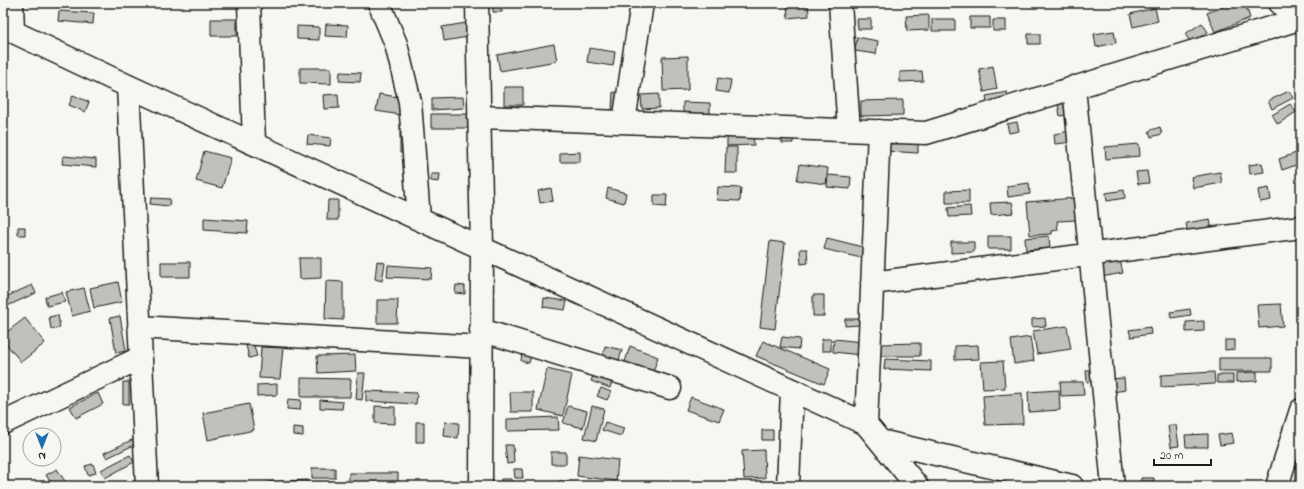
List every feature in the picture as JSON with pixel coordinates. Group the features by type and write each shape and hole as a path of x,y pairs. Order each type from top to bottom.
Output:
{"street":[{"path":"12,3 8,29 128,86 866,424 917,486"},
{"path":"249,3 254,143"},
{"path":"379,3 396,44 410,102 419,219"},
{"path":"477,3 482,248 481,486"},
{"path":"624,122 642,3"},
{"path":"840,3 849,130"},
{"path":"1280,3 1300,19"},
{"path":"479,117 926,133 1300,19"},
{"path":"128,86 146,486"},
{"path":"1074,88 1113,486"},
{"path":"866,424 878,131"},
{"path":"872,283 1301,227"},
{"path":"139,327 481,338 670,388"},
{"path":"3,423 140,358"},
{"path":"788,486 792,390"},
{"path":"1277,486 1301,410"},
{"path":"880,441 1072,486"}],"building":[{"path":"493,3 502,3 502,12 493,12"},
{"path":"808,3 809,16 788,18 787,5"},
{"path":"1231,3 1245,3 1250,18 1215,32 1207,13"},
{"path":"1155,8 1158,21 1133,27 1130,14"},
{"path":"59,11 94,13 93,24 58,21"},
{"path":"929,15 929,30 907,31 906,16"},
{"path":"970,17 990,17 990,28 970,28"},
{"path":"211,19 237,19 237,36 211,36"},
{"path":"857,19 871,19 871,29 858,29"},
{"path":"932,19 955,19 955,31 932,31"},
{"path":"993,20 1006,20 1006,31 993,31"},
{"path":"466,23 468,37 444,41 442,27"},
{"path":"1202,23 1208,32 1191,43 1185,34"},
{"path":"326,24 348,25 347,37 325,36"},
{"path":"297,26 319,27 319,40 297,39"},
{"path":"1114,31 1116,43 1096,47 1094,34"},
{"path":"1028,34 1040,34 1040,44 1028,44"},
{"path":"857,37 878,41 876,54 855,51"},
{"path":"554,44 557,61 500,71 497,55"},
{"path":"589,48 615,52 613,66 587,62"},
{"path":"688,56 688,90 663,91 662,57"},
{"path":"993,66 997,89 984,92 979,69"},
{"path":"300,68 331,68 331,84 300,83"},
{"path":"922,71 923,81 900,82 900,72"},
{"path":"340,72 361,73 360,82 339,81"},
{"path":"718,78 731,80 729,93 716,91"},
{"path":"504,87 523,87 523,105 504,105"},
{"path":"1289,91 1293,98 1272,109 1268,101"},
{"path":"613,92 624,93 623,110 612,110"},
{"path":"1007,92 1009,102 988,106 986,96"},
{"path":"338,94 339,108 324,109 323,95"},
{"path":"379,94 404,98 401,115 376,111"},
{"path":"659,94 659,108 642,109 641,95"},
{"path":"73,95 89,102 85,112 69,105"},
{"path":"463,97 464,108 432,110 432,98"},
{"path":"903,100 903,115 861,116 861,101"},
{"path":"683,102 710,103 710,117 683,115"},
{"path":"1068,103 1071,114 1060,116 1058,104"},
{"path":"1290,104 1296,112 1278,124 1272,115"},
{"path":"431,114 473,114 473,128 431,128"},
{"path":"1017,122 1019,131 1009,133 1007,124"},
{"path":"1160,127 1162,134 1151,137 1149,131"},
{"path":"1071,131 1073,142 1055,144 1054,134"},
{"path":"400,132 408,132 409,153 400,153"},
{"path":"753,133 754,145 727,146 727,135"},
{"path":"308,135 331,138 330,146 307,144"},
{"path":"782,135 793,135 793,143 782,143"},
{"path":"886,140 918,142 918,153 885,151"},
{"path":"1139,144 1140,156 1106,159 1105,147"},
{"path":"726,147 737,147 737,173 725,173"},
{"path":"204,151 231,158 222,188 196,181"},
{"path":"580,152 580,162 560,162 560,153"},
{"path":"1296,153 1299,164 1282,170 1279,159"},
{"path":"63,156 96,159 96,167 62,164"},
{"path":"1262,163 1264,172 1250,174 1249,165"},
{"path":"800,164 828,168 826,184 797,180"},
{"path":"1147,171 1149,183 1138,184 1136,172"},
{"path":"1220,172 1222,183 1193,188 1191,177"},
{"path":"431,174 440,174 439,182 431,181"},
{"path":"828,175 851,177 850,189 827,187"},
{"path":"1029,183 1030,194 1008,197 1007,186"},
{"path":"718,187 741,188 740,201 717,200"},
{"path":"551,188 553,201 540,203 538,191"},
{"path":"608,188 626,193 624,203 606,198"},
{"path":"1269,188 1271,200 1260,202 1258,190"},
{"path":"969,190 969,203 946,203 946,191"},
{"path":"1124,190 1125,198 1107,201 1106,193"},
{"path":"654,195 667,195 666,207 654,206"},
{"path":"151,198 170,199 169,206 150,204"},
{"path":"1074,198 1076,220 1057,221 1058,230 1052,231 1052,234 1030,235 1027,202"},
{"path":"328,200 338,200 338,220 327,220"},
{"path":"1012,202 1014,213 991,215 990,203"},
{"path":"970,206 971,216 949,217 948,208"},
{"path":"204,218 248,221 247,233 204,230"},
{"path":"1210,219 1212,231 1188,235 1186,223"},
{"path":"18,227 25,227 25,235 18,235"},
{"path":"988,236 1011,236 1011,249 988,249"},
{"path":"1049,236 1050,248 1026,250 1025,238"},
{"path":"827,238 867,248 865,259 824,249"},
{"path":"770,241 785,243 775,329 760,327"},
{"path":"951,242 974,242 974,252 951,253"},
{"path":"800,249 807,249 808,263 801,264"},
{"path":"299,258 321,258 321,278 300,279"},
{"path":"1120,260 1123,273 1101,277 1098,265"},
{"path":"377,261 385,263 382,281 375,279"},
{"path":"161,262 190,262 190,277 161,277"},
{"path":"388,265 432,268 431,279 387,277"},
{"path":"326,281 343,282 343,320 325,319"},
{"path":"118,282 122,302 94,308 90,288"},
{"path":"32,285 36,293 5,307 3,298"},
{"path":"456,285 465,286 465,294 455,293"},
{"path":"84,288 90,311 72,316 66,292"},
{"path":"62,292 65,302 47,306 45,297"},
{"path":"813,295 824,295 824,316 813,316"},
{"path":"544,298 567,301 565,310 543,307"},
{"path":"377,300 398,300 397,323 377,323"},
{"path":"1281,304 1283,326 1259,328 1257,305"},
{"path":"1190,309 1191,315 1171,318 1170,312"},
{"path":"58,315 60,328 51,329 49,317"},
{"path":"120,316 126,351 116,353 110,318"},
{"path":"25,318 45,343 21,362 3,340 3,335"},
{"path":"1045,318 1046,326 1032,327 1032,319"},
{"path":"845,319 858,319 859,325 845,326"},
{"path":"1204,321 1204,331 1186,332 1186,322"},
{"path":"1067,326 1071,349 1037,354 1033,331"},
{"path":"1150,327 1151,334 1131,337 1129,330"},
{"path":"782,337 800,339 799,349 780,347"},
{"path":"1030,337 1034,361 1014,364 1011,340"},
{"path":"822,339 831,339 831,351 822,351"},
{"path":"834,339 862,342 861,355 833,352"},
{"path":"1225,340 1235,340 1235,349 1225,350"},
{"path":"763,341 830,369 824,384 756,356"},
{"path":"253,343 257,356 249,358 246,345"},
{"path":"920,343 920,356 880,356 880,344"},
{"path":"978,345 979,359 955,360 955,346"},
{"path":"605,346 622,350 618,364 602,361"},
{"path":"630,346 658,357 653,372 625,362"},
{"path":"261,347 283,348 280,379 259,378"},
{"path":"522,353 531,355 529,363 521,361"},
{"path":"355,355 356,371 318,373 317,356"},
{"path":"3,358 7,409 3,409"},
{"path":"1219,358 1272,358 1272,371 1219,371"},
{"path":"885,359 931,361 931,371 884,369"},
{"path":"1003,361 1005,388 983,389 981,362"},
{"path":"547,369 572,375 563,416 538,410"},
{"path":"1099,369 1100,381 1087,382 1086,370"},
{"path":"595,371 613,378 610,388 591,381"},
{"path":"1214,372 1215,384 1161,387 1161,375"},
{"path":"1257,372 1257,381 1236,382 1236,373"},
{"path":"358,373 365,373 362,400 356,399"},
{"path":"1217,375 1233,375 1233,383 1217,383"},
{"path":"301,378 351,379 350,397 301,397"},
{"path":"1124,378 1125,390 1113,392 1111,379"},
{"path":"123,382 129,382 129,404 123,404"},
{"path":"1060,382 1083,382 1084,395 1061,396"},
{"path":"277,384 277,395 257,396 257,385"},
{"path":"601,388 611,392 607,400 597,396"},
{"path":"1059,390 1060,410 1029,412 1028,392"},
{"path":"366,391 417,393 416,404 366,401"},
{"path":"510,392 533,392 533,412 511,412"},
{"path":"98,393 103,404 76,418 70,407"},
{"path":"1022,393 1023,424 985,425 983,396"},
{"path":"691,397 724,409 719,421 686,410"},
{"path":"288,399 301,400 300,410 287,409"},
{"path":"320,400 343,402 342,409 320,408"},
{"path":"249,404 254,430 208,440 203,413"},
{"path":"375,406 395,407 395,424 375,423"},
{"path":"568,406 587,411 583,428 563,423"},
{"path":"592,406 604,409 596,441 584,438"},
{"path":"558,417 559,430 507,431 507,419"},
{"path":"416,422 424,422 424,442 416,442"},
{"path":"445,422 459,423 458,438 444,436"},
{"path":"605,422 624,428 621,436 602,430"},
{"path":"1176,425 1179,446 1171,447 1168,426"},
{"path":"293,427 303,428 303,436 293,435"},
{"path":"762,430 773,430 773,440 762,440"},
{"path":"1232,433 1234,443 1220,445 1218,435"},
{"path":"1208,434 1208,447 1186,447 1185,435"},
{"path":"136,438 138,443 107,458 104,453"},
{"path":"505,445 513,445 514,463 507,464"},
{"path":"764,450 765,478 744,479 742,451"},
{"path":"551,452 566,452 566,464 551,464"},
{"path":"130,455 134,462 105,478 101,470"},
{"path":"579,455 618,460 616,481 577,476"},
{"path":"93,464 96,473 88,475 85,466"},
{"path":"312,468 335,468 335,478 312,478"},
{"path":"57,469 68,486 53,486 46,475"},
{"path":"514,469 522,469 523,478 515,478"},
{"path":"349,473 398,473 398,483 349,483"},
{"path":"1141,478 1154,478 1154,481 1141,482"},
{"path":"501,479 511,479 511,486 501,486"},
{"path":"308,480 309,486 268,486 268,482"},
{"path":"559,481 596,485 596,486 559,486"},
{"path":"193,482 215,482 215,486 193,486"}]}
